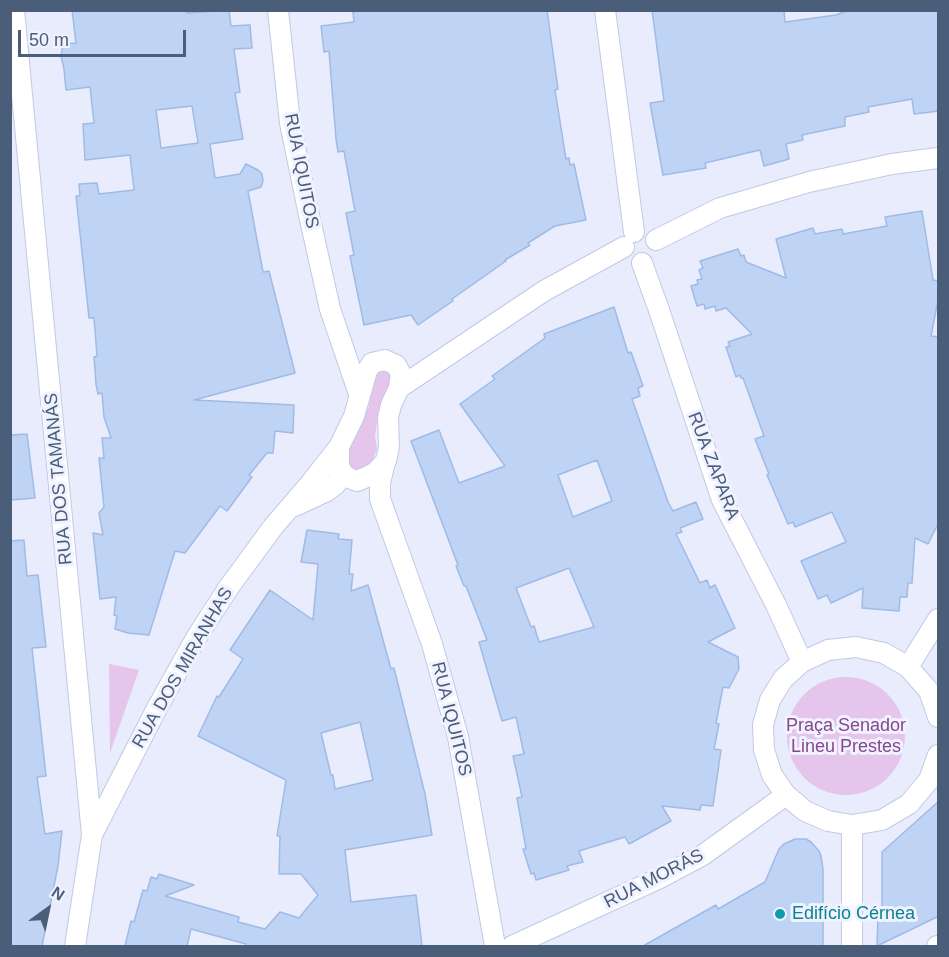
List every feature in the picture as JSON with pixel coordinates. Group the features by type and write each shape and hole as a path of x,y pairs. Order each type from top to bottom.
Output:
{"street":[{"name":"RUA DOS TAMANÁS","path":"14,10 92,835 75,946"},
{"name":"RUA IQUITOS","path":"278,10 290,123 336,329 359,394"},
{"path":"399,388 544,291 629,239 644,231 649,232 656,240 655,255 652,259 642,263 631,260 625,252 629,239 605,10"},
{"path":"656,240 720,208 809,182 892,164 939,158"},
{"name":"RUA ZAPARA","path":"642,263 722,500 776,605 802,662"},
{"path":"336,329 359,352 377,360 385,360 411,369 428,368"},
{"name":"RUA DOS MIRANHAS","path":"92,835 157,708 196,638 229,587 287,510 339,447 354,416 367,371 377,360"},
{"path":"396,365 401,374 399,388"},
{"name":"RUA IQUITOS","path":"399,388 388,418 389,447 380,483 380,499 432,644 458,737 495,946"},
{"path":"339,447 338,460 350,477 372,490 380,499"},
{"name":"RUA DOS MIRANHAS","path":"287,510 350,477 376,472 386,461"},
{"path":"908,667 939,619"},
{"path":"939,717 928,691 908,667 884,653 856,647 828,650 802,662 783,679 770,700 763,725 764,750 772,775 786,795 805,811 828,821 852,825 882,820 909,804 929,780 939,755"},
{"name":"RUA MORÁS","path":"512,946 660,878 727,839 786,795"},
{"path":"852,825 852,946"}],"green space":[{"path":"384,367 392,376 391,386 377,422 375,435 377,449 371,465 365,472 356,471 348,463 347,454 369,406 370,375"},
{"path":"109,664 139,670 110,753"},
{"name":"Praça Senador Lineu Prestes","path":"846,677 869,682 888,694 900,713 905,736 900,759 888,778 869,790 846,795 823,790 804,778 792,759 787,736 792,713 804,694 823,682"}],"building":[{"path":"72,10 186,10 187,13 229,10 231,26 250,25 252,48 234,49 240,92 235,93 243,139 210,144 215,178 240,174 246,164 262,174 261,187 248,191 263,272 269,271 295,373 194,400 294,405 293,433 275,431 273,453 267,453 249,475 252,477 227,511 220,506 185,553 175,551 149,635 115,629 116,597 100,599 93,533 103,535 99,513 104,507 99,458 104,458 102,438 111,438 104,417 102,393 98,394 96,384 94,357 97,356 94,318 89,318 76,196 80,196 79,184 97,183 99,194 134,190 130,155 85,160 83,124 94,123 90,87 66,90 61,56 63,44 76,43","holes":["192,106 198,143 161,148 156,110"]},
{"path":"364,10 547,10 558,89 555,90 566,159 569,158 570,165 574,164 586,220 555,226 528,243 530,245 505,260 418,325 411,315 364,325 350,256 354,255 346,213 355,211 344,151 338,152 329,51 324,52 321,26 354,22 353,12"},
{"path":"652,10 784,10 785,22 836,15 849,10 939,10 939,111 914,114 912,99 868,107 869,112 845,117 845,126 802,135 803,140 786,144 789,159 764,166 760,150 705,163 706,168 663,175 650,103 664,101"},
{"path":"922,211 933,280 939,281 939,295 931,336 939,337 939,522 928,544 915,538 912,583 908,583 907,597 900,597 899,611 862,608 863,588 831,603 827,595 818,599 801,561 846,542 832,512 795,527 793,522 788,524 767,475 769,474 755,439 764,436 743,378 740,375 736,377 726,347 730,346 728,342 752,334 726,308 716,311 715,306 705,309 704,304 697,306 691,286 698,284 697,280 702,279 699,270 703,268 700,261 738,249 741,256 744,255 746,262 786,278 776,239 813,228 815,234 842,229 843,234 887,226 885,217"},
{"path":"614,307 628,353 631,352 643,386 638,388 640,396 632,399 668,502 673,511 696,502 703,519 680,528 682,532 676,534 700,583 707,580 710,588 715,585 735,628 708,642 738,657 739,669 729,688 723,687 716,723 719,724 714,749 721,750 713,806 701,805 700,810 662,806 671,821 629,844 625,837 579,851 583,862 567,866 569,870 536,880 534,873 531,874 523,849 526,849 517,798 522,797 513,756 524,754 516,717 502,721 479,642 487,640 456,566 458,565 411,441 439,430 459,483 505,466 460,404 495,379 492,376 545,338 544,334","holes":["597,460 612,501 573,517 558,475","569,568 594,627 539,642 516,588"]},
{"path":"27,434 35,498 10,500 10,435"},
{"path":"307,530 339,534 338,539 352,540 349,574 353,574 351,591 368,585 391,669 394,668 425,794 432,835 345,850 351,902 416,895 422,946 245,946 246,944 191,929 187,946 125,946 131,921 134,922 143,890 147,891 151,877 157,879 159,874 194,885 165,896 239,917 238,922 265,929 280,912 299,918 318,895 301,874 279,874 280,836 277,836 286,780 198,736 217,696 219,697 243,659 230,650 270,590 313,620 318,564 301,562","holes":["360,722 373,780 335,789 321,733"]},
{"path":"24,540 27,576 38,575 46,647 32,648 46,776 37,777 45,834 62,831 58,866 42,946 10,946 10,541"},
{"path":"939,801 939,916 877,946 878,916 882,916 882,852"},
{"path":"795,839 806,839 811,842 821,856 823,946 643,946 716,905 718,909 765,882 779,849"}],"place":[{"name":"Edifício Cérnea","path":"780,914"}]}
